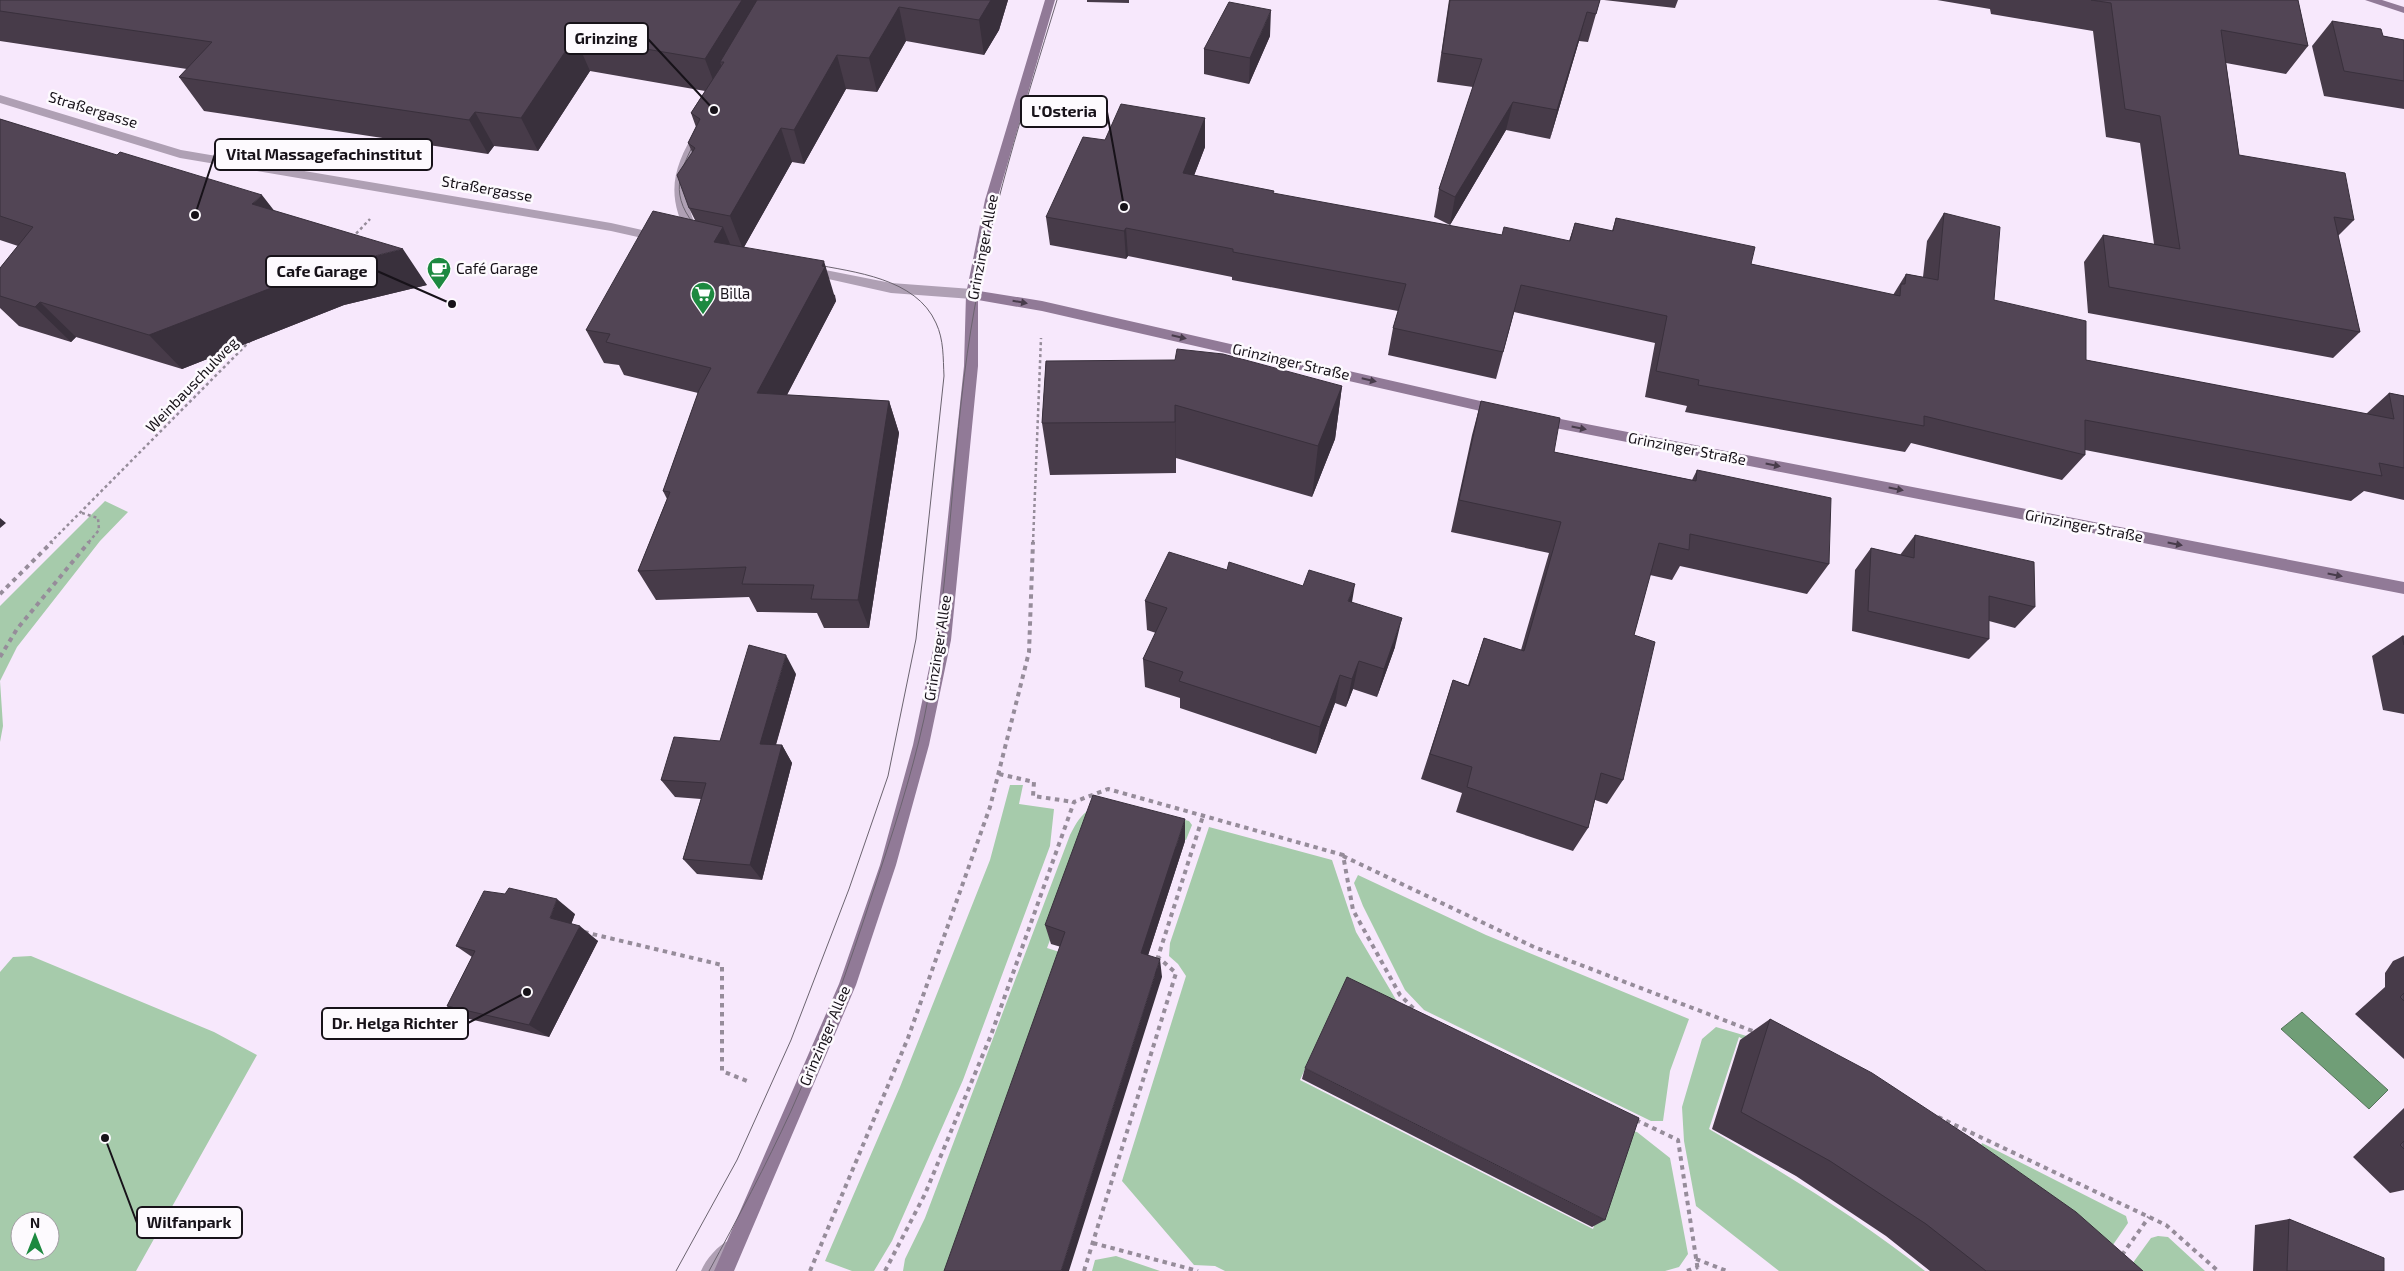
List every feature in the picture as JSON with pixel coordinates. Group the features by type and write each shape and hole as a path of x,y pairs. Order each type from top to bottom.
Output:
{"street":[{"name":"Grinzinger Allee","path":"724,1271 848,985 888,865 921,745 942,640 971,366 972,294 991,200 1050,0"},
{"path":"2370,0 2404,10"},
{"name":"Straßergasse","path":"0,99 180,154 611,227 698,248 679,202 678,179 688,154 709,118"},
{"path":"794,268 891,288 972,294"},
{"name":"Grinzinger Straße","path":"972,294 1042,306 1519,415 2404,588"},
{"path":"712,1271 736,1243"}],"path":[{"path":"350,239 398,190"},
{"path":"810,1271 908,1038 990,807 1028,652 1042,306"},
{"name":"Weinbauschulweg","path":"0,594 254,337"},
{"path":"0,657 17,629 99,530 98,518 82,512"},
{"path":"998,774 1034,782 1033,796 1074,802 1108,789 1343,855 1534,947 1763,1035"},
{"path":"885,1271 925,1194 991,1035 1074,802"},
{"path":"1084,1271 1176,973 1158,957 1203,816"},
{"path":"1343,855 1353,910 1400,995 1422,1018"},
{"path":"582,931 722,964 722,1071 746,1081"},
{"path":"1931,1114 2166,1225 2218,1271"},
{"path":"1634,1119 1678,1140 1698,1269 1687,1271"},
{"path":"1971,1143 1974,1134"},
{"path":"2116,1263 2149,1217"},
{"path":"1093,1243 1198,1271"},
{"path":"1696,1259 1726,1271"}],"shaded area":[{"path":"105,501 128,512 100,541 17,647 0,681 0,606"},
{"path":"0,681 3,726 0,742"},
{"path":"1010,785 1023,785 1019,804 1054,809 1050,846 963,1080 892,1241 874,1271 852,1271 825,1261 900,1087 990,860"},
{"path":"1120,803 1189,821 1192,825 1186,840 1097,815 1047,948 1069,955 952,1271 903,1271 905,1259 925,1218 1070,835 1079,819 1089,810 1102,805"},
{"path":"1209,827 1332,860 1356,932 1408,1020 1342,988 1300,1080 1593,1229 1626,1129 1637,1132 1670,1158 1688,1254 1679,1267 1665,1271 1225,1271 1215,1266 1194,1265 1122,1181 1186,976 1178,964 1169,956 1170,943"},
{"path":"1358,875 1486,935 1689,1019 1670,1071 1663,1121 1651,1121 1424,1010 1405,990 1363,906 1354,883"},
{"path":"31,956 214,1032 257,1055 136,1271 0,1271 0,972 13,957"},
{"path":"2302,1012 2388,1090 2369,1109 2281,1029"},
{"path":"1716,1027 1750,1037 1840,1090 1739,1037 1709,1129 1847,1214 1925,1271 1779,1271 1696,1206 1684,1141 1682,1107 1702,1039"},
{"path":"1982,1143 2126,1216 2128,1223 2095,1271 1967,1179"},
{"path":"2158,1236 2168,1237 2205,1271 2127,1271 2151,1238"},
{"path":"1116,1256 1160,1271 1092,1271 1095,1260"}],"building":[{"path":"0,0 742,0 705,59 575,37 521,118 475,112 469,120 179,77 212,42 0,11"},
{"path":"757,0 991,0 979,20 899,7 869,58 837,55 794,130 781,128 730,216 689,208 677,175 695,148 688,143 700,119 691,113 724,62 720,62"},
{"path":"1450,0 1600,0 1596,14 1587,12 1557,110 1513,102 1455,197 1439,189 1482,59 1442,53"},
{"path":"2091,0 2298,0 2308,46 2221,30 2239,155 2345,173 2354,220 2334,217 2360,332 2109,287 2103,235 2180,249 2160,116 2125,109 2111,3"},
{"path":"1229,2 1271,10 1250,58 1204,49"},
{"path":"2332,21 2381,29 2383,36 2404,40 2404,81 2344,71"},
{"path":"1121,104 1205,118 1183,173 1274,191 1273,193 1502,235 1504,227 1570,241 1575,223 1613,231 1616,218 1755,247 1751,264 1900,296 1901,284 1905,284 1906,274 1938,280 1944,213 2000,227 1994,300 2086,321 2086,360 2394,419 2389,393 2404,396 2404,468 2379,463 2382,476 2085,420 2085,455 1924,416 1924,426 1698,385 1699,380 1656,371 1667,316 1521,285 1503,352 1393,328 1406,284 1233,252 1233,249 1126,228 1124,231 1046,217 1083,137 1105,140"},
{"path":"0,119 117,155 120,152 262,195 252,204 403,249 318,270 149,335 40,302 35,307 0,296 0,268 33,227 0,216"},
{"path":"653,211 723,227 714,242 824,261 822,266 825,267 757,393 889,401 858,600 811,599 814,585 742,584 746,567 638,571 670,492 663,491 699,390 711,368 606,342 610,334 586,330"},
{"path":"1177,349 1223,354 1342,386 1318,446 1175,405 1175,422 1042,423 1046,361 1175,360"},
{"path":"1481,401 1560,418 1554,452 1696,481 1697,470 1831,498 1829,564 1690,534 1689,550 1659,543 1634,635 1655,642 1623,780 1601,773 1588,828 1467,787 1472,767 1430,754 1453,680 1469,686 1484,638 1524,651 1561,522 1459,500"},
{"path":"1915,535 2034,562 2035,607 1989,596 1989,639 1868,611 1871,548 1914,558"},
{"path":"1169,552 1227,570 1229,562 1303,586 1309,570 1355,584 1348,601 1402,618 1384,669 1359,661 1352,679 1340,675 1320,727 1179,681 1183,672 1143,659 1167,608 1145,601"},
{"path":"749,645 786,655 760,744 782,745 750,865 683,859 706,783 661,780 674,737 720,741"},
{"path":"1093,795 1185,819 1141,953 1160,959 1061,1271 944,1271 1065,932 1045,925"},
{"path":"509,888 557,899 550,918 580,926 529,1025 447,1006 475,951 456,946 484,891 505,894"},
{"path":"1347,977 1639,1118 1605,1220 1305,1068"},
{"path":"2404,993 2404,1001 2400,997"},
{"path":"1770,1019 1872,1073 1971,1138 2076,1212 2143,1271 1986,1271 1926,1224 1830,1161 1741,1112"},
{"path":"2404,1141 2404,1149 2400,1145"},
{"path":"2289,1219 2384,1258 2384,1271 2287,1271"}],"tram line":[{"path":"709,1271 772,1151 814,1057 855,947 913,763 924,719 940,622 964,378 971,329 997,204 1057,0"},
{"path":"698,136 685,162 679,184 683,206 689,218 699,230"},
{"path":"676,1271 737,1160 791,1040 849,889 888,776 916,639 944,376 943,349 940,336 936,323 927,308 914,296 899,287 864,274 812,264"}],"place":[{"name":"Grinzing","path":"714,110"},
{"name":"L'Osteria","path":"1124,207"},
{"name":"Vital Massagefachinstitut","path":"195,215"},
{"name":"Café Garage","path":"439,290"},
{"name":"Cafe Garage","path":"452,304"},
{"name":"Billa","path":"703,315"},
{"name":"Dr. Helga Richter","path":"527,992"},
{"name":"Wilfanpark","path":"105,1138"}]}
